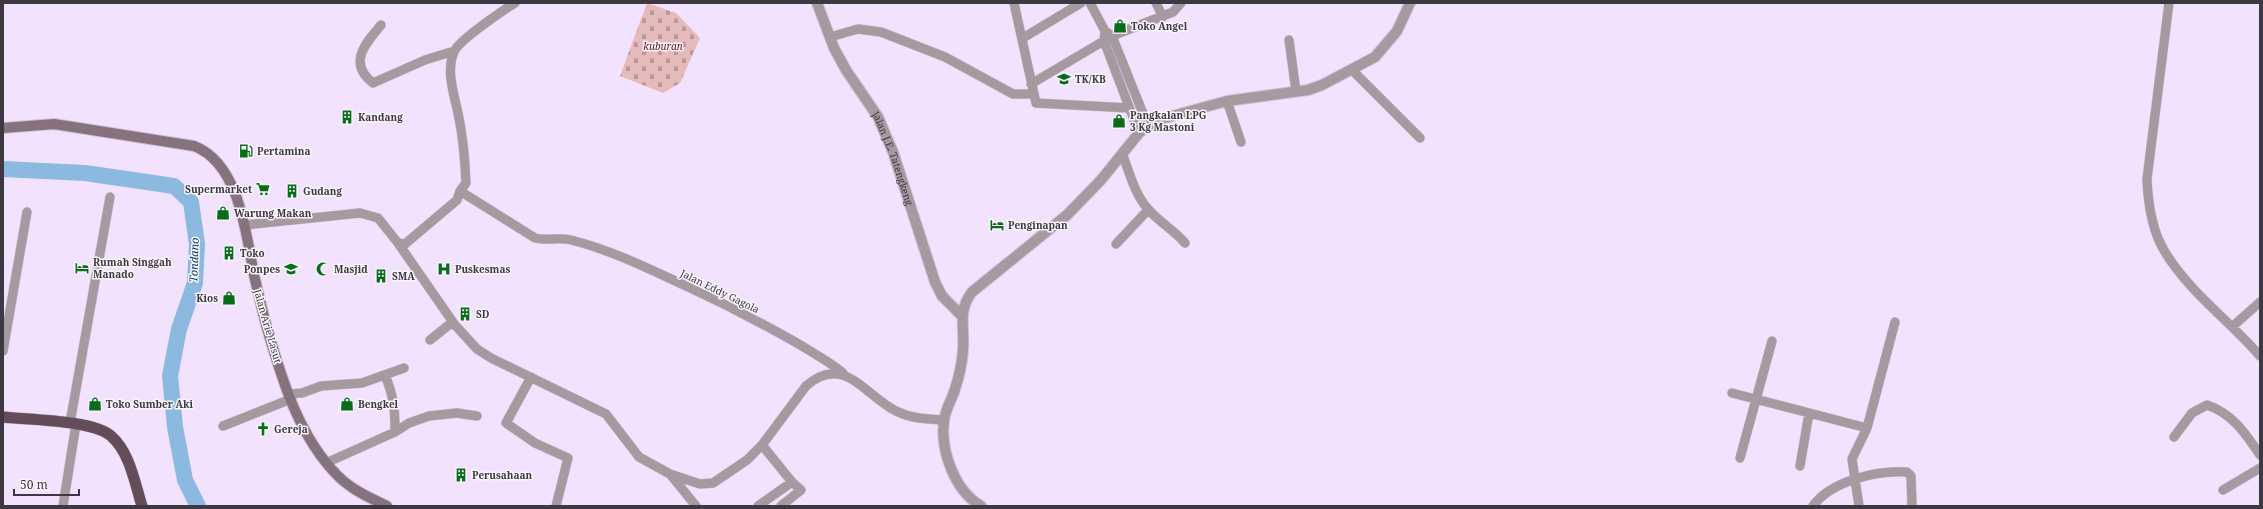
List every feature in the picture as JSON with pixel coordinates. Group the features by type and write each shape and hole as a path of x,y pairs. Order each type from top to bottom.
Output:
{"highway":[{"path":"3,417 73,424 92,428 111,436 126,459 142,506"}],"main road":[{"name":"Jalan Arie Lasut","path":"3,128 54,124 200,148 213,157 230,182 245,225 267,326 290,396 305,431 326,463 339,477 355,490 387,506"}],"street":[{"path":"382,25 366,44 360,54 362,66 367,77 373,83 425,60 454,51 462,42 515,3"},
{"name":"Jalan J.E. Tatengkeng","path":"817,3 830,37 846,70 878,117 894,152 935,282 942,296 961,315"},
{"path":"1014,3 1023,38 1036,103 1129,108"},
{"path":"1023,38 1081,3"},
{"path":"1090,3 1129,77 1148,126"},
{"path":"1156,3 1163,17"},
{"path":"1031,84 1107,36 1163,17 1173,12 1181,3"},
{"path":"981,506 969,498 961,489 946,449 944,420 960,371 963,350 961,315 966,299 972,292 1067,215 1123,156 1139,133 1148,126 1165,118 1227,101 1296,91 1322,85 1375,57 1397,31 1410,3"},
{"path":"2168,3 2147,179 2148,199 2154,226 2165,252 2183,277 2260,356"},
{"path":"830,37 858,29 881,32 945,57 1013,94 1033,94"},
{"path":"1107,36 1119,83 1139,133"},
{"path":"1289,40 1296,91"},
{"path":"398,243 405,244 458,200 460,190 466,183 458,113 452,93 452,63 454,51"},
{"path":"1352,70 1408,124 1420,138"},
{"path":"1119,83 1129,77"},
{"path":"1227,101 1241,142"},
{"path":"1123,156 1139,198 1148,210 1176,232 1185,243"},
{"name":"Jalan Eddy Gagola","path":"460,190 535,238 547,240 570,240 581,243 641,264 715,299 766,325 828,361 894,410 921,419 944,420"},
{"path":"62,506 73,424 110,197"},
{"path":"1116,244 1148,210"},
{"path":"3,352 27,212"},
{"path":"245,225 368,214 378,218 398,243 455,325 466,338 485,354 606,414 639,457 670,474 700,484 713,483 724,478 747,460 762,445 806,386 815,378 825,374 843,373"},
{"path":"2232,327 2260,302"},
{"path":"1859,506 1852,459 1867,428 1895,322"},
{"path":"430,340 450,324 455,325"},
{"path":"1740,458 1772,341"},
{"path":"223,426 290,396 321,386 354,384 404,368"},
{"path":"385,375 393,394 396,410 395,432"},
{"path":"531,377 506,423 535,443 568,458 556,506"},
{"path":"1732,393 1867,428"},
{"path":"2174,437 2192,413 2207,405 2219,410 2234,420 2260,455"},
{"path":"326,463 395,432 409,423 429,416 457,413 477,416"},
{"path":"1800,466 1809,413"},
{"path":"762,445 792,482 801,490 781,506"},
{"path":"2223,490 2260,468"},
{"path":"1813,506 1828,490 1854,480 1882,474 1907,472 1911,476 1912,506"},
{"path":"670,474 696,506"},
{"path":"758,506 792,482"},
{"path":"688,496 700,484"}],"green space":[{"name":"kuburan","path":"647,3 676,13 700,38 680,83 663,93 620,76"}],"waterway":[{"name":"Tondano","path":"3,169 85,173 174,186 191,202 197,244 195,283 179,329 170,376 175,427 185,480 198,506"}],"place":[{"name":"Toko Angel","path":"1120,26"},
{"name":"TK/KB","path":"1064,79"},
{"name":"Kandang","path":"347,117"},
{"name":"Pangkalan LPG 3 Kg Mastoni","path":"1119,121"},
{"name":"Pertamina","path":"246,151"},
{"name":"Supermarket","path":"263,189"},
{"name":"Gudang","path":"292,191"},
{"name":"Warung Makan","path":"223,213"},
{"name":"Penginapan","path":"997,225"},
{"name":"Toko","path":"229,253"},
{"name":"Rumah Singgah Manado","path":"82,268"},
{"name":"Ponpes","path":"291,269"},
{"name":"Masjid","path":"323,269"},
{"name":"Puskesmas","path":"444,269"},
{"name":"SMA","path":"381,276"},
{"name":"Kios","path":"229,298"},
{"name":"SD","path":"465,314"},
{"name":"Toko Sumber Aki","path":"95,404"},
{"name":"Bengkel","path":"347,404"},
{"name":"Gereja","path":"263,429"},
{"name":"Perusahaan","path":"461,475"}]}
